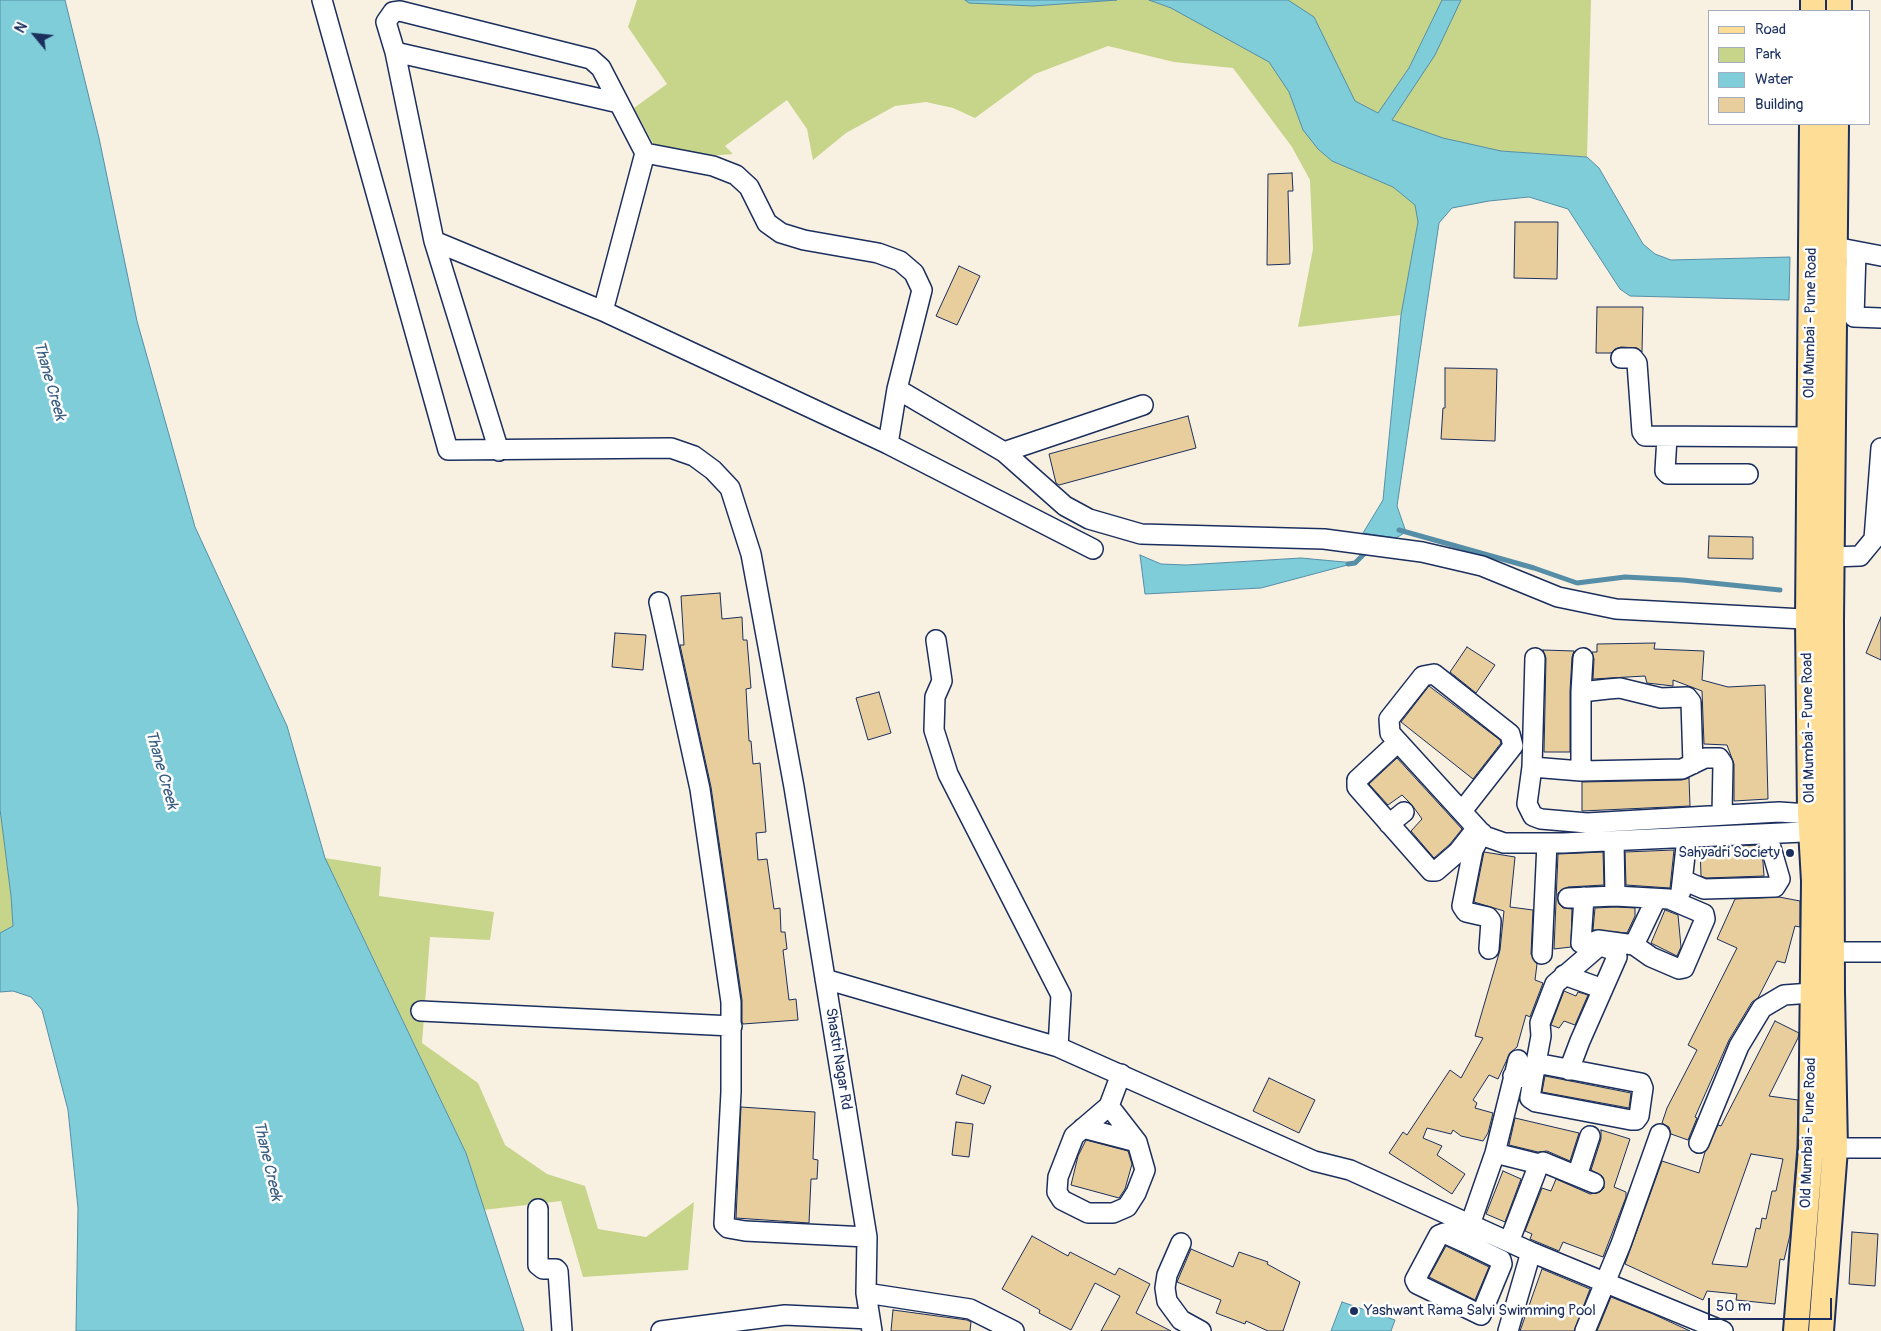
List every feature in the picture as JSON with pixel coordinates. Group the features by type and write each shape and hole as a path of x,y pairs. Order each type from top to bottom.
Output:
{"main road":[{"name":"Old Mumbai - Pune Road","path":"1796,1331 1811,1148 1823,952 1820,620 1810,437 1834,248 1812,125"},
{"name":"Old Mumbai - Pune Road","path":"1820,620 1831,557 1836,125"},
{"name":"Old Mumbai - Pune Road","path":"1821,1331 1835,1149 1822,992"},
{"path":"1804,1243 1828,1243"}],"street":[{"name":"Shastri Nagar Rd","path":"322,0 448,450 671,448 694,456 713,470 730,488 751,554 794,788 867,1237 866,1293 871,1325"},
{"path":"499,450 434,241 395,52 386,22 393,12 400,11 591,59 601,68 645,153 603,311"},
{"path":"395,52 619,103"},
{"path":"645,153 713,166 736,175 749,187 767,224 781,233 804,240 878,253 900,261 914,273 922,290 897,389 888,444"},
{"path":"434,241 603,311 888,444 1092,549"},
{"path":"1854,317 1834,248 1881,256"},
{"path":"1835,339 1842,325 1854,317 1881,318"},
{"path":"1621,358 1633,358 1637,364 1642,432 1646,436 1810,437"},
{"path":"897,389 1004,452 1065,506 1089,519 1141,534 1316,539 1372,545 1456,559 1482,566 1558,597 1587,605 1616,609 1820,620"},
{"path":"1004,452 1143,405"},
{"path":"1667,437 1665,471 1668,474 1748,474"},
{"path":"1831,557 1860,556 1874,540 1881,448"},
{"path":"659,602 700,789 731,1002 731,1092 723,1216 725,1227 745,1231 867,1237"},
{"path":"936,640 942,681 935,697 934,730 948,774 1061,995 1058,1047"},
{"path":"1535,658 1532,767 1527,804 1533,816 1541,819 1587,823 1779,812 1821,823"},
{"path":"1581,771 1583,658"},
{"path":"1462,811 1513,746 1510,734 1434,674 1423,676 1389,719 1390,733 1479,830 1504,843 1614,841 1767,834 1821,823"},
{"path":"1582,692 1620,688 1661,698 1687,697 1692,702 1693,764"},
{"path":"1398,742 1357,780 1357,787 1431,871 1436,871 1479,830"},
{"path":"1532,767 1581,771 1682,769 1705,758 1719,758 1723,764 1722,815"},
{"path":"1389,824 1404,812"},
{"path":"1479,830 1462,906 1466,912 1488,917 1491,921 1489,949"},
{"path":"1684,880 1704,889 1775,887 1780,880 1776,859 1767,834"},
{"path":"1634,945 1665,900 1682,890 1687,838"},
{"path":"1614,841 1615,896"},
{"path":"1547,843 1564,897 1581,943 1586,945 1598,940 1634,945 1679,969 1684,968 1705,919 1704,914 1665,900 1615,896 1564,897"},
{"path":"1542,954 1564,897"},
{"path":"1467,1234 1525,1070 1541,1017 1555,984 1598,947 1604,947 1617,954 1569,1070"},
{"path":"1823,952 1881,952"},
{"path":"1564,975 1603,989"},
{"path":"825,979 1058,1047 1314,1161 1350,1170 1467,1234 1501,1260 1502,1264 1481,1315"},
{"path":"1699,1143 1739,1046 1762,1008 1784,995 1822,992"},
{"path":"421,1011 732,1026"},
{"path":"1525,1070 1569,1070 1641,1083 1644,1088 1638,1118 1631,1120 1532,1101 1525,1070"},
{"path":"1109,1106 1136,1142 1144,1170 1127,1207 1113,1213 1088,1213 1062,1200 1057,1192 1058,1178 1074,1136 1109,1106 1121,1074"},
{"path":"1083,1128 1136,1142"},
{"path":"1586,1331 1660,1134"},
{"path":"1495,1154 1538,1164 1543,1162 1586,1180 1590,1136"},
{"path":"1811,1148 1881,1148"},
{"path":"1509,1242 1538,1164"},
{"path":"538,1209 538,1265 543,1268 556,1269 558,1272 562,1331"},
{"path":"1531,1252 1508,1329 1417,1284 1415,1280 1439,1235 1444,1233 1467,1234 1509,1242 1605,1284 1723,1331"},
{"path":"1181,1243 1167,1275 1165,1288 1167,1301 1181,1320 1201,1331"},
{"path":"866,1293 970,1308 1011,1330"},
{"path":"661,1331 786,1323 871,1325"}],"green space":[{"path":"637,0 1591,0 1587,157 1501,151 1489,201 1452,208 1439,223 1418,222 1401,315 1298,327 1313,249 1310,180 1292,147 1233,68 1174,62 1108,46 1035,74 975,118 953,108 926,102 895,106 846,133 813,160 807,129 787,100 725,146 733,154 696,157 654,145 634,108 667,84 628,27"},
{"path":"0,809 13,926 0,933"},
{"path":"325,858 381,867 379,896 494,912 490,940 430,937 422,1043 478,1083 505,1145 547,1174 585,1186 598,1229 646,1237 694,1202 688,1270 583,1277 561,1201 483,1210 466,1153"}],"water":[{"name":"Thane Creek","path":"0,0 65,0 99,138 137,321 195,527 287,726 325,858 466,1153 524,1331 76,1331 78,1208 68,1110 42,1010 31,997 13,991 0,992 0,933 13,926 0,809"},
{"path":"965,0 1117,0 1033,6 969,3"},
{"path":"1149,0 1288,0 1314,17 1355,101 1378,113 1409,68 1442,0 1461,0 1435,55 1392,120 1443,138 1501,151 1587,157 1599,168 1643,244 1655,254 1671,260 1790,257 1789,300 1630,296 1620,289 1568,209 1529,197 1489,201 1452,208 1439,223 1397,506 1406,532 1396,538 1363,533 1383,500 1401,315 1418,222 1415,205 1393,187 1332,161 1318,149 1303,130 1289,92 1269,62 1171,8"},
{"path":"1140,555 1161,564 1186,565 1301,558 1355,563 1261,588 1145,594"},
{"name":"Yashwant Rama Salvi Swimming Pool","path":"1342,1302 1395,1320 1391,1331 1331,1331"}],"building":[{"path":"1292,173 1293,191 1288,191 1290,264 1267,265 1268,174"},
{"path":"1515,222 1558,222 1557,279 1514,278"},
{"path":"959,266 980,276 957,325 936,316"},
{"path":"1597,307 1643,307 1642,352 1637,348 1621,347 1611,353 1596,353"},
{"path":"1445,368 1497,369 1495,441 1441,439 1443,408 1445,408"},
{"path":"1188,416 1196,448 1059,485 1056,483 1049,454"},
{"path":"1709,536 1753,537 1753,559 1708,558"},
{"path":"720,593 722,619 742,617 743,640 747,640 751,688 746,689 749,741 751,741 753,764 760,763 766,832 756,833 758,860 767,859 774,909 780,908 781,932 785,932 787,949 783,950 789,1000 796,999 798,1020 743,1024 742,1022 742,1000 711,787 680,645 684,645 681,596"},
{"path":"1881,617 1881,660 1866,653"},
{"path":"615,633 646,635 643,670 612,667"},
{"path":"1655,643 1654,649 1704,651 1702,680 1728,687 1765,685 1768,799 1734,801 1734,764 1727,745 1704,744 1702,691 1673,680 1673,686 1647,683 1645,676 1593,679 1594,659 1592,652 1597,652 1597,644"},
{"path":"1467,647 1495,665 1476,693 1450,672"},
{"path":"1543,650 1574,651 1570,691 1570,752 1544,752 1546,658"},
{"path":"1429,686 1500,740 1501,743 1473,779 1401,722"},
{"path":"879,692 891,733 868,740 856,698"},
{"path":"1397,758 1462,829 1450,844 1434,858 1411,831 1422,819 1412,805 1402,795 1388,805 1369,784"},
{"path":"1689,778 1690,806 1582,811 1582,782 1682,780"},
{"path":"1759,845 1764,876 1706,878 1701,876 1700,848"},
{"path":"1674,850 1670,888 1626,885 1625,852"},
{"path":"1484,852 1515,857 1510,907 1533,910 1531,954 1537,964 1535,980 1543,983 1530,1017 1526,1015 1517,1047 1510,1053 1498,1079 1489,1075 1473,1100 1477,1103 1475,1108 1493,1113 1488,1133 1483,1141 1461,1136 1453,1130 1451,1134 1427,1128 1423,1138 1442,1146 1437,1155 1465,1174 1452,1194 1389,1153 1403,1132 1407,1135 1450,1070 1461,1078 1483,1038 1475,1036 1500,950 1504,911 1474,902"},
{"path":"1603,852 1604,885 1568,887 1558,893 1559,904 1563,908 1572,909 1571,947 1554,949 1558,854"},
{"path":"1779,897 1800,901 1800,927 1795,926 1785,963 1777,961 1758,998 1752,1002 1729,1040 1695,1117 1697,1118 1688,1140 1671,1134 1669,1127 1662,1123 1667,1108 1697,1050 1688,1045 1737,948 1717,939 1735,899"},
{"path":"1595,908 1635,908 1635,916 1627,933 1593,930"},
{"path":"1665,910 1678,915 1681,947 1677,956 1651,943"},
{"path":"1564,991 1576,996 1578,992 1588,995 1575,1025 1564,1021 1559,1028 1551,1025"},
{"path":"1775,1021 1799,1033 1769,1096 1798,1100 1797,1147 1790,1235 1784,1260 1780,1259 1775,1304 1736,1300 1737,1294 1707,1291 1703,1300 1625,1264 1662,1161 1699,1173 1705,1152 1718,1125 1721,1126","holes":["1751,1154 1783,1159 1776,1191 1772,1191 1766,1219 1762,1218 1760,1229 1756,1228 1747,1267 1712,1264"]},
{"path":"962,1075 991,1086 984,1104 956,1094"},
{"path":"1545,1076 1631,1093 1629,1108 1542,1092"},
{"path":"1269,1078 1315,1100 1299,1133 1253,1111"},
{"path":"741,1107 815,1112 813,1159 818,1160 817,1179 811,1179 809,1223 736,1218"},
{"path":"1515,1118 1579,1133 1570,1161 1547,1151 1538,1152 1509,1145"},
{"path":"956,1122 973,1124 969,1157 952,1155"},
{"path":"1601,1130 1630,1139 1614,1187 1626,1192 1626,1197 1603,1257 1563,1242 1559,1251 1530,1239 1532,1234 1525,1231 1542,1188 1551,1191 1556,1179 1590,1194 1600,1192 1604,1188 1603,1177 1591,1170 1601,1139"},
{"path":"1086,1140 1128,1151 1132,1164 1125,1189 1119,1198 1071,1185 1078,1156"},
{"path":"1503,1171 1521,1179 1505,1222 1486,1214"},
{"path":"1852,1232 1878,1234 1875,1286 1849,1284"},
{"path":"1032,1236 1068,1256 1070,1252 1115,1275 1119,1268 1150,1284 1136,1313 1171,1331 1101,1331 1120,1296 1095,1283 1071,1330 1039,1313 1040,1310 1002,1289"},
{"path":"1446,1246 1489,1267 1475,1300 1429,1277"},
{"path":"1191,1249 1233,1267 1239,1252 1268,1262 1267,1264 1300,1282 1283,1331 1268,1331 1246,1321 1245,1324 1216,1313 1221,1300 1177,1282"},
{"path":"1542,1269 1590,1289 1574,1331 1520,1331"},
{"path":"1611,1297 1653,1314 1690,1331 1597,1331"},
{"path":"893,1310 967,1320 971,1322 970,1331 891,1331"}],"waterway":[{"path":"1399,530 1534,568 1577,583 1625,577 1683,580 1780,590"},
{"path":"1348,564 1355,563 1369,549"}],"place":[{"name":"Sahyadri Society","path":"1790,853"},
{"name":"Yashwant Rama Salvi Swimming Pool","path":"1354,1311"}]}
